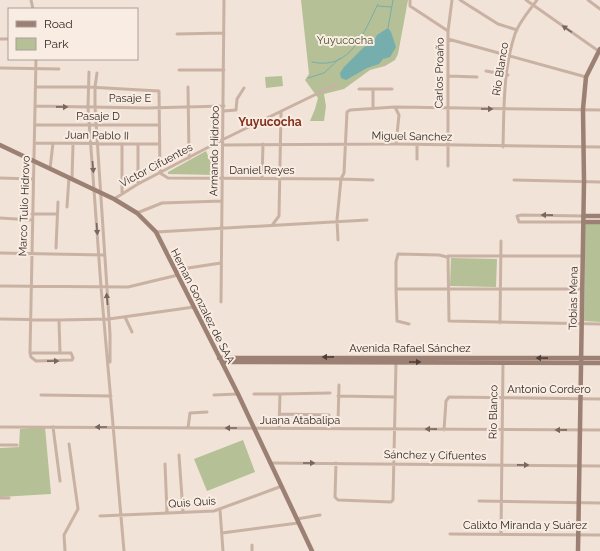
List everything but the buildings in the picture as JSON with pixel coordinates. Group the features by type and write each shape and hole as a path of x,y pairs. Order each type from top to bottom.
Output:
{"street":[{"name":"Armando Hidrobo","path":"221,302 224,145 224,0"},
{"path":"410,0 410,6 448,31"},
{"name":"Carlos Proaño","path":"448,166 448,31 452,0"},
{"path":"460,0 498,24 517,30"},
{"path":"526,0 600,51"},
{"name":"Río Blanco","path":"504,147 504,109 510,55 517,30 537,0"},
{"path":"588,0 600,9"},
{"path":"177,34 224,34"},
{"path":"448,39 586,77"},
{"name":"Tobias Mena","path":"578,551 584,182 583,109 586,77 600,51"},
{"name":"Marco Tulio Hidrovo","path":"30,353 32,179 36,125 36,60"},
{"path":"0,68 59,69"},
{"path":"179,70 224,70"},
{"path":"486,71 508,75"},
{"path":"89,72 88,107 101,288 124,551"},
{"path":"97,74 95,87 95,107 111,349 109,366"},
{"path":"448,76 477,77"},
{"name":"Victor Cifuentes","path":"114,199 138,184 224,139 337,84"},
{"path":"36,87 95,87 157,90 160,93 160,173"},
{"path":"188,87 189,158"},
{"path":"224,111 236,110 238,99 244,88"},
{"path":"359,89 392,89"},
{"path":"373,89 373,108"},
{"name":"Pasaje E","path":"36,106 188,108 224,106"},
{"path":"395,107 399,115 396,144"},
{"path":"338,240 341,179 344,173 347,115 350,110 395,107 448,109 600,110"},
{"path":"273,224 279,216 281,180 281,112"},
{"name":"Pasaje D","path":"36,125 159,125"},
{"name":"Juan Pablo II","path":"35,143 97,145 160,144"},
{"path":"50,169 53,143"},
{"path":"67,207 73,144"},
{"path":"122,144 122,194"},
{"path":"138,144 138,184"},
{"path":"262,179 263,144"},
{"path":"417,144 417,159"},
{"name":"Miguel Sanchez","path":"224,145 417,144 504,147 600,147"},
{"name":"Hernan Gonzalez de SAA","path":"0,145 33,162 114,199 137,213 156,232 238,394 312,551"},
{"name":"Daniel Reyes","path":"160,173 164,177 168,178 373,180"},
{"path":"0,178 32,179"},
{"path":"514,180 600,182"},
{"path":"56,248 58,202"},
{"path":"137,213 162,203 222,202"},
{"path":"32,214 57,214"},
{"path":"600,216 522,215 518,216 517,218 519,222 600,222"},
{"path":"0,218 32,220"},
{"path":"156,232 338,220 367,220"},
{"path":"500,241 500,323"},
{"path":"0,253 104,255"},
{"path":"409,324 397,322 396,262 398,254 439,255 447,258 500,256 582,256"},
{"path":"447,258 450,322 600,324"},
{"path":"175,270 221,263"},
{"path":"0,286 101,288 128,287 178,275"},
{"path":"396,289 582,289"},
{"path":"0,319 104,320 194,306"},
{"path":"125,317 132,332"},
{"path":"60,320 60,353"},
{"path":"30,353 60,353 71,353 73,358 72,360 36,361 31,357 30,353"},
{"path":"522,363 523,357"},
{"name":"Avenida Rafael Sánchez","path":"220,360 523,357 581,360 600,363"},
{"name":"Avenida Rafael Sánchez","path":"220,360 522,363 600,358"},
{"path":"336,464 335,497 338,500 391,502 394,498 396,362"},
{"name":"Río Blanco","path":"501,534 503,363"},
{"path":"338,422 339,385"},
{"path":"254,394 330,393"},
{"path":"41,394 111,396"},
{"path":"214,395 238,394"},
{"path":"279,428 280,394"},
{"path":"338,396 395,397"},
{"name":"Antonio Cordero","path":"444,430 446,401 449,397 600,399"},
{"path":"188,428 190,413 207,412"},
{"path":"280,414 330,415"},
{"name":"Juana Atabalipa","path":"0,427 254,429 395,428 502,431 600,430"},
{"path":"53,427 60,480"},
{"path":"65,551 64,535 78,509 69,444"},
{"path":"0,445 17,445"},
{"path":"179,455 183,512"},
{"name":"Sánchez y Cifuentes","path":"270,463 600,466"},
{"path":"165,464 167,513"},
{"name":"Quis Quis","path":"100,516 220,510 282,486"},
{"path":"0,498 9,498"},
{"path":"478,502 600,503"},
{"path":"220,510 223,551"},
{"path":"222,533 297,521 320,515"},
{"name":"Calixto Miranda y Suárez","path":"450,534 600,535"},
{"path":"252,545 252,551"}],"green space":[{"name":"Yuyucocha","path":"301,0 408,0 398,54 395,60 385,66 370,70 344,89 324,94 326,106 324,121 310,121 318,98 305,80 309,74"},
{"path":"282,76 283,86 266,88 265,77"},
{"path":"206,151 216,175 168,174 168,172"},
{"path":"585,224 600,224 600,322 584,321"},
{"path":"451,258 497,259 496,287 450,286"},
{"path":"45,427 51,494 0,497 0,448 19,447 20,429"},
{"path":"243,440 255,472 207,491 194,459"}],"water":[{"path":"388,28 391,32 396,47 390,57 383,59 379,64 367,68 346,80 341,78 340,73 344,67 364,47 373,43 377,35"}],"waterway":[{"path":"388,28 393,0"},
{"path":"312,62 325,63 337,61 346,55 361,37 378,4"},
{"path":"378,6 391,7"},
{"path":"308,78 324,73 340,58"}],"district":[{"name":"Yuyucocha","path":"270,122"}]}
